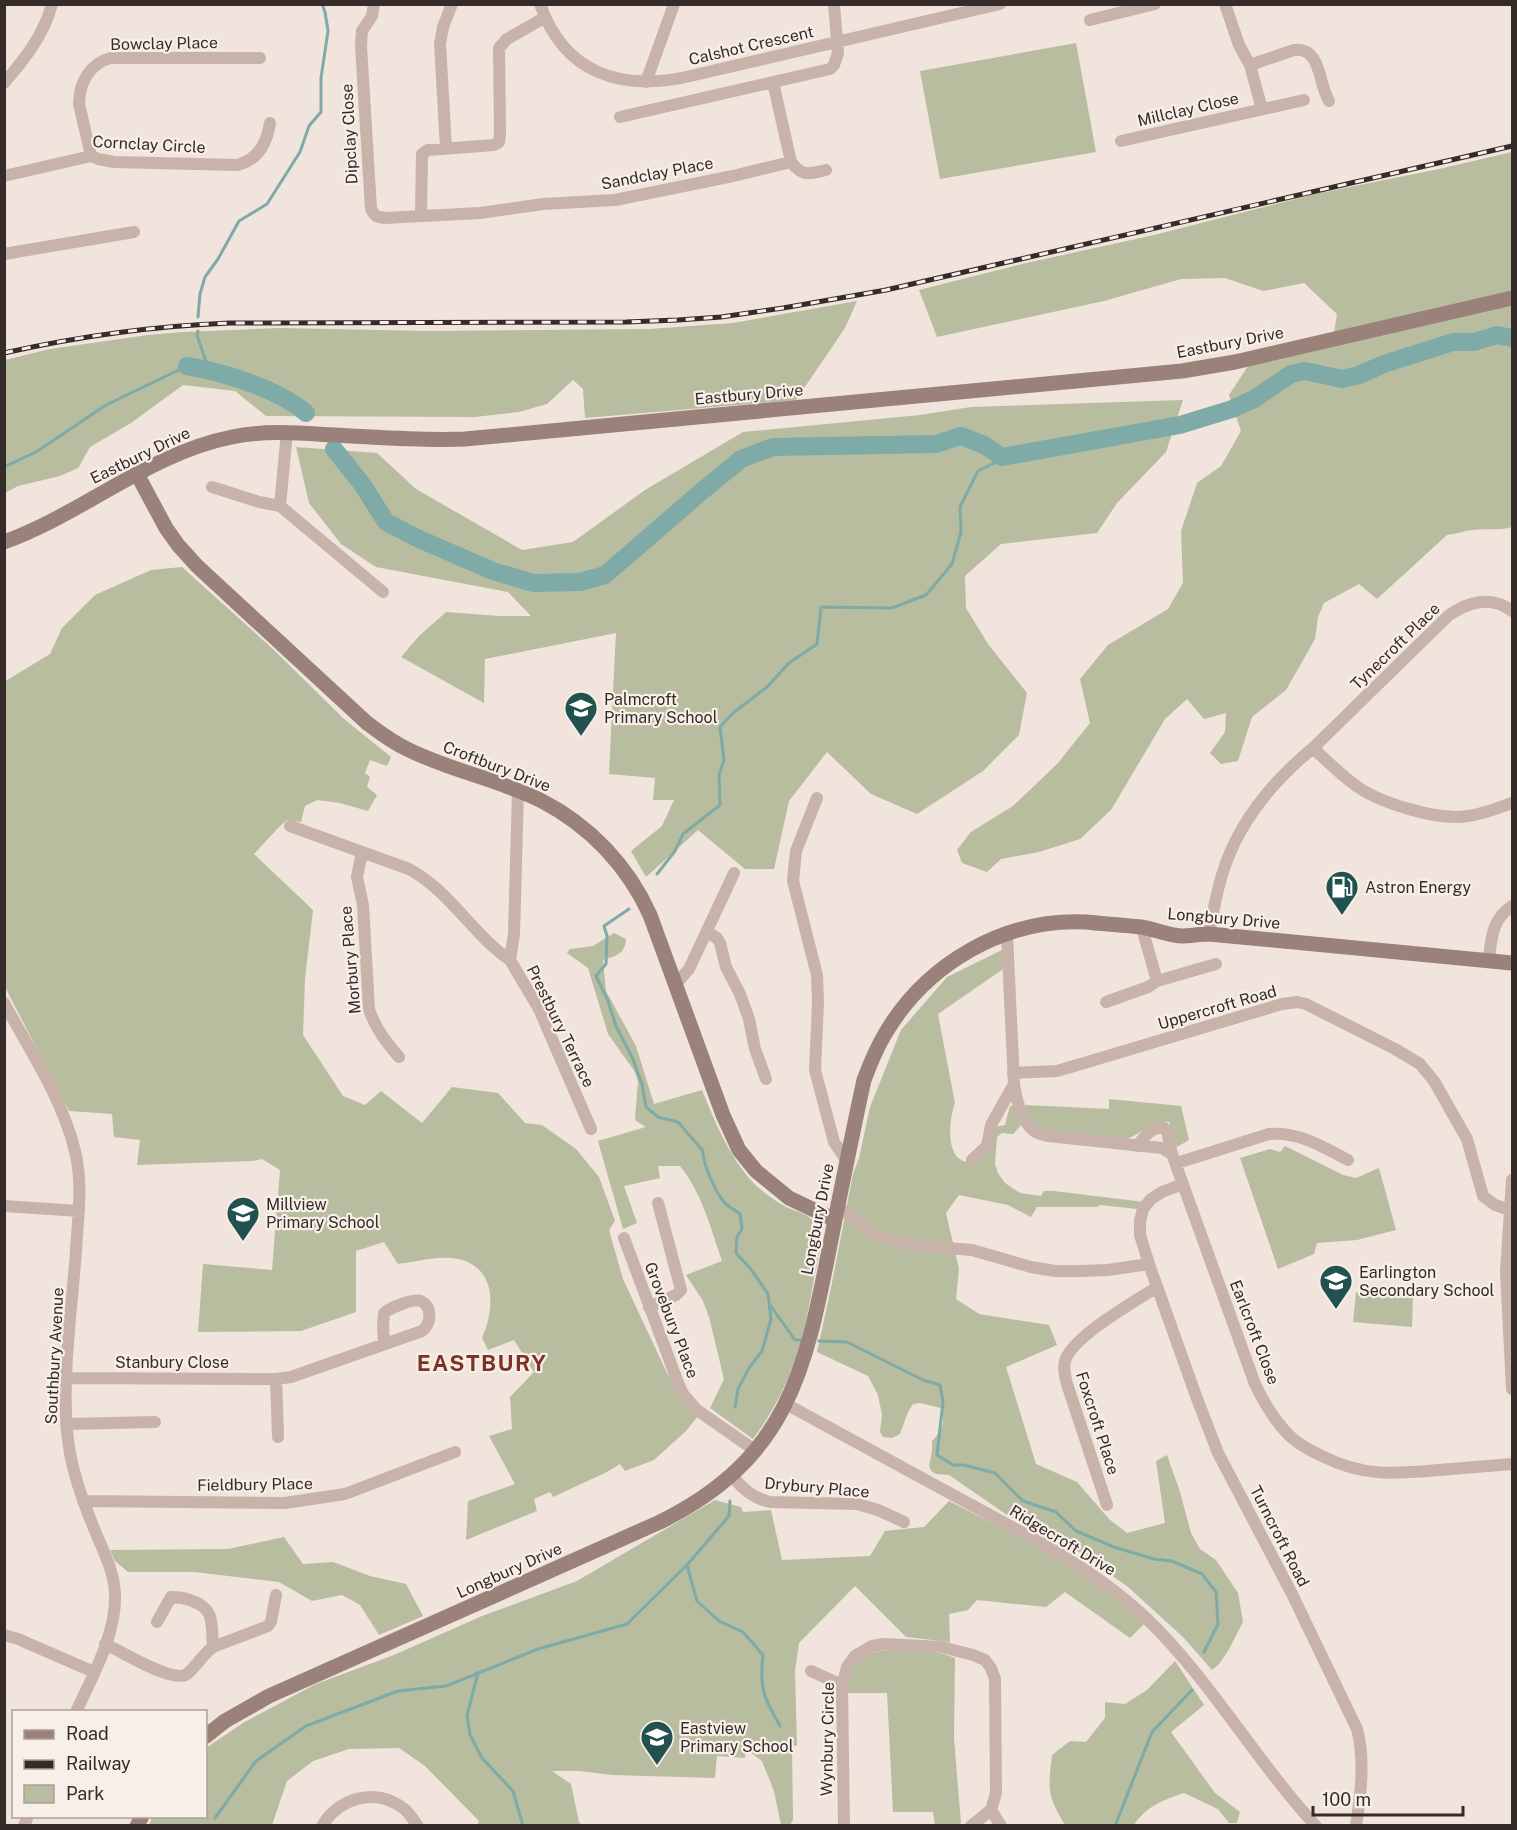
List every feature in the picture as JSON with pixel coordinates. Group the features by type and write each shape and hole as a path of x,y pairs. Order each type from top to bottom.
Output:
{"street":[{"path":"4,83 24,61 37,39 52,4"},
{"name":"Dipclay Close","path":"374,4 372,16 362,31 361,46 370,209 373,215 385,218 480,213 528,206"},
{"path":"446,148 440,44 443,27 452,4"},
{"name":"Calshot Crescent","path":"540,4 544,18 558,40 582,63 622,81 646,82 665,81 837,43 992,5"},
{"path":"646,82 674,4"},
{"path":"620,117 830,69 837,60 834,4"},
{"name":"Millclay Close","path":"1225,4 1239,45 1250,65 1262,109"},
{"path":"1090,20 1146,5"},
{"path":"422,215 422,154 428,150 494,145 499,142 499,48 507,39 544,18"},
{"path":"1250,65 1302,50 1315,59 1323,89 1329,101"},
{"name":"Bowclay Place","path":"92,156 79,97 85,79 103,60 111,58 260,58"},
{"path":"773,82 791,162 803,173 826,170"},
{"name":"Millclay Close","path":"1121,141 1304,100"},
{"name":"Cornclay Circle","path":"4,176 92,156 114,162 237,165 245,163 262,149 270,123"},
{"name":"Sandclay Place","path":"528,206 615,200 791,162"},
{"path":"4,254 134,232"},
{"name":"Eastbury Drive","path":"4,542 40,526 178,454 231,437 287,432 410,440 465,439 1182,371 1235,362 1512,298"},
{"path":"280,506 287,432"},
{"name":"Croftbury Drive","path":"137,474 166,528 197,566 367,723 408,750 518,791 550,806 582,826 625,870 640,893 650,915 738,1150 756,1171 789,1198 836,1213"},
{"path":"212,487 280,506 383,592"},
{"name":"Tynecroft Place","path":"1209,934 1222,873 1242,828 1269,791 1296,762 1448,616 1468,604 1482,602 1496,602 1512,611"},
{"path":"1313,748 1356,787 1423,813 1446,817 1466,817 1512,803"},
{"name":"Prestbury Terrace","path":"518,791 514,934 510,960 538,1009 591,1129"},
{"path":"817,798 796,851 793,881 816,975 818,994 815,1070 834,1142 848,1161"},
{"path":"290,826 409,868 431,882 493,948 510,960"},
{"name":"Morbury Place","path":"362,852 357,877 363,905 369,1009 380,1034 399,1057"},
{"path":"675,985 689,969 734,873"},
{"path":"1489,960 1494,927 1512,906"},
{"name":"Longbury Drive","path":"207,1735 225,1720 269,1696 679,1513 732,1476 756,1451 774,1426 800,1370 817,1315 864,1080 874,1054 902,1008 921,986 948,964 980,944 1027,927 1085,922 1142,928 1180,936 1209,934 1512,963"},
{"path":"1142,928 1157,981"},
{"path":"707,932 717,938 720,943 726,967 745,1007 755,1049 766,1079"},
{"path":"1006,934 1009,955 1014,1079 1018,1104 1031,1129 1036,1133 1162,1148 1174,1159 1269,1134 1282,1133 1305,1138 1348,1160"},
{"path":"1106,1002 1157,981 1215,964"},
{"name":"Uppercroft Road","path":"1014,1079 1057,1071 1282,1004 1297,1002 1306,1004 1420,1064 1434,1081 1467,1139 1483,1196 1495,1205 1510,1210"},
{"name":"Southbury Avenue","path":"4,1003 56,1100 75,1151 79,1181 66,1424 68,1446 83,1501 108,1562 116,1594 112,1623 105,1644 77,1710"},
{"path":"972,1160 987,1146 991,1125 1014,1079"},
{"name":"Earlcroft Close","path":"1137,1146 1153,1129 1160,1127 1167,1131 1174,1159 1255,1384 1266,1406 1291,1437 1331,1461 1365,1472 1393,1474 1512,1464"},
{"path":"1512,1180 1506,1271 1512,1389"},
{"path":"836,1213 875,1235 910,1245 972,1250 1031,1267 1055,1271 1108,1270 1149,1264 1140,1235 1143,1209 1151,1199 1162,1192 1183,1184"},
{"path":"649,1306 676,1295 681,1290 658,1203"},
{"path":"4,1206 79,1211"},
{"name":"Grovebury Place","path":"624,1238 677,1380 689,1402 756,1451"},
{"name":"Turncroft Road","path":"1149,1264 1218,1453 1292,1594 1357,1729 1362,1759 1356,1826"},
{"name":"Foxcroft Place","path":"1107,1505 1069,1392 1064,1371 1065,1363 1068,1354 1077,1343 1156,1287"},
{"name":"Stanbury Close","path":"67,1377 276,1379 303,1374 384,1343"},
{"path":"276,1379 278,1437"},
{"name":"Ridgecroft Drive","path":"786,1404 1045,1545 1086,1569 1119,1594 1178,1652 1317,1826"},
{"path":"66,1424 155,1422"},
{"name":"Fieldbury Place","path":"83,1501 285,1503 302,1501 345,1494 455,1452"},
{"name":"Drybury Place","path":"732,1476 744,1490 761,1500 857,1504 879,1510 904,1522"},
{"path":"105,1644 162,1672 177,1677 182,1676 188,1673 206,1651 268,1626 271,1622 276,1595"},
{"path":"157,1622 171,1597 186,1598 200,1603 207,1608 209,1613 213,1647"},
{"path":"4,1635 94,1672"},
{"name":"Wynbury Circle","path":"844,1826 842,1684 847,1667 855,1656 872,1646 884,1644 942,1647 973,1654 985,1660 991,1668 995,1679 996,1782 992,1810"},
{"path":"811,1671 842,1684"},
{"path":"322,1826 338,1807 351,1800 367,1796 382,1798 405,1809 418,1826"},
{"path":"971,1826 992,1810 1001,1826"}],"green space":[{"path":"1076,43 1096,152 940,179 920,71"},
{"path":"1512,152 1512,527 1472,530 1447,535 1377,599 1359,584 1324,603 1318,617 1315,639 1286,690 1252,717 1238,761 1221,764 1210,753 1225,732 1226,713 1204,719 1187,699 1165,719 1111,810 1080,839 1039,852 1001,859 987,872 962,863 957,850 971,832 1013,806 1058,763 1090,723 1080,679 1108,645 1168,609 1183,583 1181,531 1197,483 1221,466 1241,431 1229,395 1250,363 1332,345 1337,314 1304,283 1263,291 1225,278 1181,279 1104,301 937,337 919,290 1022,264 1154,235 1315,194"},
{"path":"857,301 845,328 796,400 585,418 583,389 573,380 547,404 519,412 475,417 266,416 235,391 183,385 131,423 90,447 78,468 60,476 18,486 5,493 5,360 50,349 148,335 279,328 430,331 649,329 733,323"},
{"path":"1183,400 1166,452 1117,503 1097,533 1001,544 965,576 966,608 988,644 1027,693 1019,735 983,771 917,814 871,794 827,752 789,801 774,869 745,869 698,830 646,877 631,851 662,826 674,800 653,800 655,778 609,774 616,633 485,659 484,703 401,657 419,636 446,612 531,616 508,592 376,567 341,544 309,503 296,447 377,453 416,489 522,550 573,542 645,490 743,432 920,415 971,407"},
{"path":"182,567 275,651 344,719 391,757 387,766 370,760 365,773 370,777 367,787 377,795 368,811 340,803 317,800 305,806 301,822 287,820 254,854 313,910 305,979 303,1035 343,1096 365,1105 381,1091 422,1123 452,1087 498,1093 525,1123 542,1125 576,1149 599,1177 615,1221 609,1230 623,1279 666,1371 676,1389 698,1416 686,1431 654,1460 625,1471 620,1464 553,1497 550,1492 534,1499 537,1511 466,1540 468,1501 515,1484 489,1436 512,1429 510,1397 534,1372 514,1340 488,1350 482,1338 490,1312 488,1286 484,1276 476,1267 465,1261 450,1258 398,1264 384,1242 356,1251 356,1312 301,1331 198,1332 203,1264 272,1270 280,1170 262,1159 137,1165 140,1140 114,1137 112,1114 69,1111 5,987 4,682 50,654 62,628 95,595 151,570"},
{"path":"614,933 626,939 622,951 616,956 603,960 606,991 636,1046 654,1104 702,1090 733,1156 750,1179 775,1201 810,1218 818,1231 820,1245 818,1259 800,1344 787,1382 753,1439 710,1408 724,1379 709,1317 703,1301 686,1275 722,1261 694,1188 680,1166 658,1166 660,1178 624,1186 637,1223 623,1229 598,1141 646,1127 635,1118 638,1082 635,1072 608,1034 588,968 567,953 570,949 593,946"},
{"path":"1004,949 1009,965 938,1014 955,1103 950,1129 952,1148 962,1160 970,1162 982,1158 989,1147 995,1127 1005,1125 1010,1106 1016,1106 1023,1123 1013,1134 1002,1133 997,1137 995,1164 1005,1183 1020,1193 1041,1196 1044,1191 1054,1191 1144,1202 1137,1209 1100,1205 1097,1207 1037,1207 1031,1217 1008,1205 959,1195 946,1213 959,1269 956,1299 979,1314 1049,1325 1057,1345 1006,1367 1036,1464 1077,1482 1109,1519 1127,1533 1165,1523 1156,1461 1167,1455 1191,1533 1200,1549 1216,1560 1238,1593 1243,1622 1228,1651 1212,1670 1183,1637 1128,1587 1079,1552 1010,1517 949,1475 936,1474 931,1471 929,1466 932,1441 941,1430 943,1422 941,1408 920,1403 913,1404 900,1434 892,1438 883,1437 880,1432 882,1415 878,1395 868,1376 817,1352 853,1174 859,1158 870,1107 901,1030 947,977"},
{"path":"1109,1099 1181,1106 1189,1140 1177,1147 1169,1122 1152,1125 1127,1139 1051,1131 1036,1128 1025,1110 1026,1105 1109,1109"},
{"path":"1285,1146 1343,1175 1356,1178 1379,1168 1396,1230 1357,1240 1317,1243 1314,1254 1278,1269 1240,1158 1270,1149 1280,1152"},
{"path":"1356,1292 1413,1297 1412,1327 1353,1322"},
{"path":"715,1500 741,1507 743,1512 771,1510 782,1560 870,1556 885,1531 924,1527 949,1501 1047,1551 1104,1587 1144,1624 1130,1638 1065,1592 1046,1607 977,1600 968,1610 949,1614 950,1642 906,1637 855,1586 799,1643 795,1671 797,1745 792,1747 793,1820 790,1825 781,1825 774,1791 762,1761 746,1749 745,1758 717,1756 715,1778 552,1771 571,1784 579,1822 582,1825 477,1826 479,1821 425,1766 399,1748 349,1749 313,1761 287,1781 272,1825 149,1826 152,1818 207,1818 207,1747 243,1723 316,1684 394,1655 482,1616 577,1581"},
{"path":"284,1537 303,1564 333,1562 370,1576 406,1584 423,1616 379,1635 360,1605 342,1595 312,1601 279,1582 194,1572 128,1572 115,1561 110,1550 228,1549"},
{"path":"918,1650 955,1658 954,1738 961,1823 958,1825 935,1825 933,1812 893,1812 887,1693 847,1693 850,1673 854,1664 861,1658 878,1651"},
{"path":"1175,1661 1204,1705 1171,1732 1215,1793 1240,1812 1237,1823 1229,1823 1218,1809 1184,1793 1150,1809 1134,1825 1065,1825 1050,1792 1052,1755 1070,1741 1086,1742 1105,1718 1105,1702 1125,1704 1147,1690"}],"waterway":[{"path":"198,317 200,294 205,277 239,221 267,204 300,152 309,126 321,112 321,78 328,31 322,4"},
{"path":"198,331 197,335 209,371"},
{"path":"334,449 362,484 386,522 493,571 533,583 580,582 605,575 741,459 773,447 936,444 961,436 984,445 1002,457 1180,425 1232,409 1254,399 1291,374 1305,371 1342,379 1453,342 1474,342 1497,335 1512,338"},
{"path":"4,467 36,452 106,405 187,366"},
{"path":"187,366 217,372 266,389 306,413"},
{"path":"657,874 675,851 683,834 720,805 719,775 724,760 720,727 733,713 767,687 789,663 817,644 821,607 892,608 926,595 952,564 961,532 960,507 978,471 1002,457"},
{"path":"629,909 604,926 607,936 606,964 596,976 608,1001 616,1026 632,1057 642,1084 646,1107 658,1117 678,1122 703,1151 707,1170 717,1192 726,1204 740,1214 742,1229 737,1237 736,1253 750,1268 768,1294 771,1319 762,1351 749,1368 738,1389 735,1407"},
{"path":"770,1305 795,1340 801,1340"},
{"path":"819,1341 847,1342 923,1380 940,1385 943,1402 937,1455 953,1465 964,1465 995,1473 1023,1501 1056,1512 1076,1531 1114,1547 1154,1559 1172,1561 1202,1574 1216,1592 1218,1624 1204,1652"},
{"path":"215,1818 256,1761 306,1726 398,1691 446,1686 538,1649 627,1624 687,1565 729,1516 730,1501"},
{"path":"687,1565 697,1601 719,1621 743,1632 763,1655 762,1685 770,1708 780,1726"},
{"path":"478,1673 467,1715 470,1735 482,1758 513,1791 523,1826"},
{"path":"1115,1826 1152,1732 1192,1690"}],"railway":[{"path":"4,353 117,333 230,323 626,322 721,317 886,290 1512,146"}],"place":[{"name":"Palmcroft Primary School","path":"581,737"},
{"name":"Astron Energy","path":"1342,916"},
{"name":"Millview Primary School","path":"243,1242"},
{"name":"Earlington Secondary School","path":"1336,1310"},
{"name":"Eastview Primary School","path":"657,1766"}],"district":[{"name":"EASTBURY","path":"482,1363"}]}
